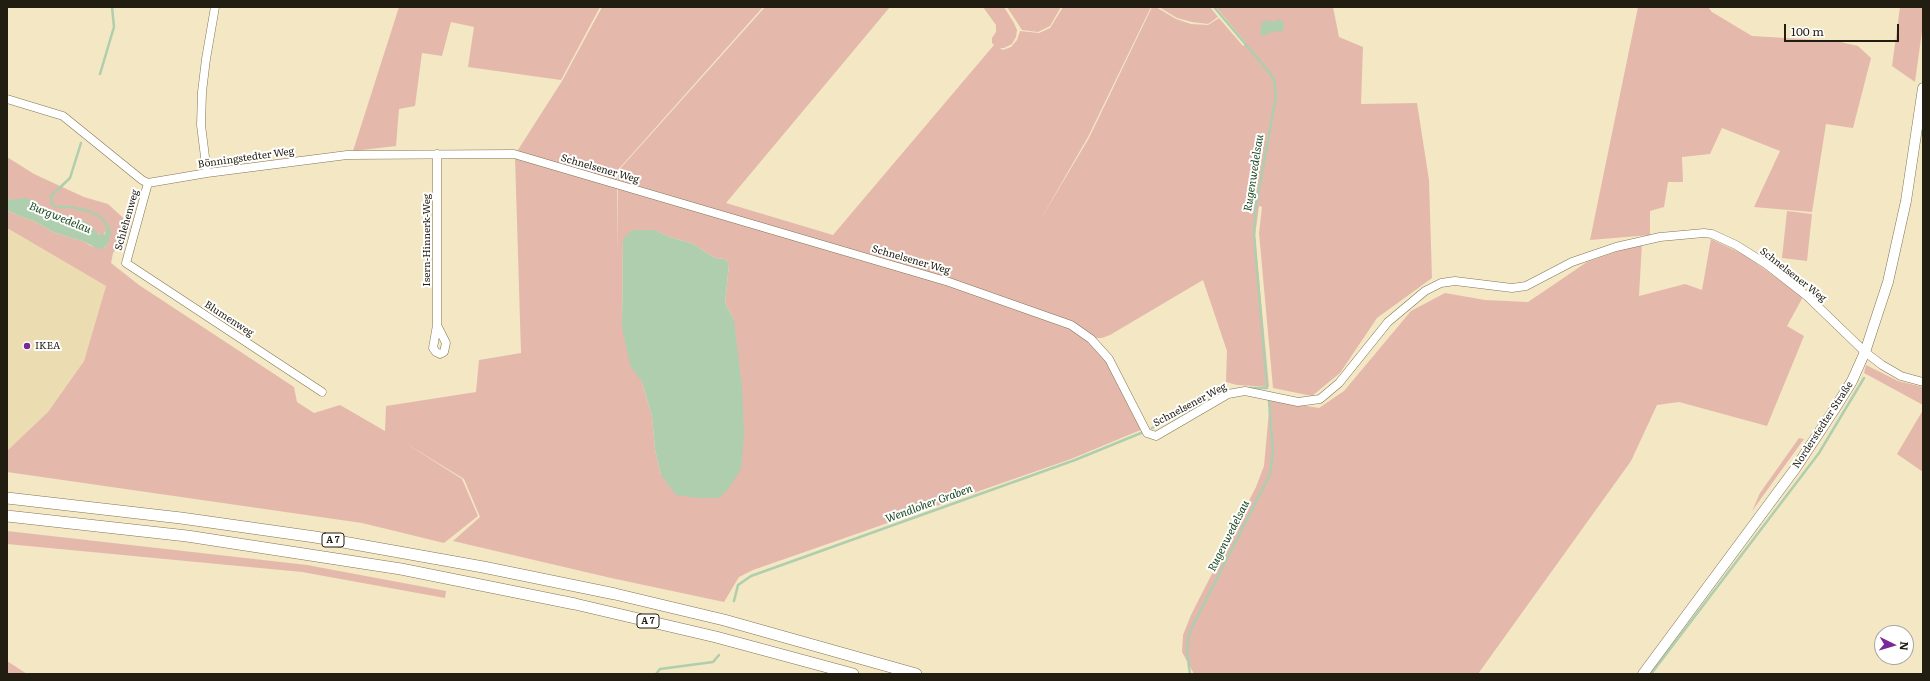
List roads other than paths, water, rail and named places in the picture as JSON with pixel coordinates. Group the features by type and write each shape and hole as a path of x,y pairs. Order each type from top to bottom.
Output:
{"highway":[{"name":"A 7","path":"7,498 181,518 300,534 490,568 615,594 724,620 916,674"},
{"name":"A 7","path":"7,516 187,536 401,569 583,606 716,637 853,674"}],"main road":[{"name":"Norderstedter Straße","path":"1643,674 1799,462 1852,381 1865,352 1888,282 1900,229 1914,154 1923,88"}],"street":[{"path":"206,172 201,125 202,92 215,7"},
{"path":"7,99 62,116 142,180 148,183"},
{"name":"Isern-Hinnerk-Weg","path":"436,154 437,325"},
{"name":"Bönningstedter Weg","path":"148,183 206,172 348,155 514,154"},
{"name":"Schnelsener Weg","path":"514,154 950,282 1071,324 1091,339 1109,359 1147,433 1156,436 1228,394 1245,391 1298,402 1320,399 1339,383 1388,322 1425,291 1441,283 1455,281 1512,288 1526,286 1572,262 1616,247 1660,237 1704,233 1712,234 1736,245 1766,264 1807,296 1865,352 1882,365 1901,376 1923,382"},
{"name":"Schlehenweg","path":"126,263 148,183"},
{"name":"Blumenweg","path":"126,263 322,392"}],"water":[{"path":"1280,19 1284,23 1283,30 1281,32 1274,31 1264,36 1260,35 1262,22 1266,20 1273,22"},
{"path":"25,198 33,200 45,214 85,221 100,235 105,234 107,225 110,227 111,233 108,243 104,248 98,249 85,242 53,232 34,221 7,210 7,200"},
{"path":"632,230 655,230 667,236 693,244 715,258 725,259 729,264 725,303 734,320 742,386 744,434 741,469 728,489 719,498 698,498 676,495 661,475 655,449 652,416 642,382 630,365 622,327 623,239"}],"waterway":[{"name":"Burgwedelau","path":"100,74 114,27 112,7"},
{"name":"Rugenwedelsau","path":"1214,7 1269,72 1274,80 1276,96 1256,206 1254,234 1267,388 1249,388"},
{"name":"Burgwedelau","path":"81,143 70,178 51,196 51,201 53,205 57,207 72,207 91,212 102,218 108,228"},
{"path":"1651,674 1819,453 1864,378"},
{"name":"Wendloher Graben","path":"1152,428 1223,393"},
{"name":"Rugenwedelsau","path":"1190,674 1187,652 1188,639 1191,629 1270,474 1273,453 1269,401"},
{"name":"Wendloher Graben","path":"734,601 738,585 751,576 1075,460 1141,433"},
{"name":"Wendloher Graben","path":"656,674 660,669 713,662 719,655"}],"place":[{"name":"IKEA","path":"27,346"}]}
